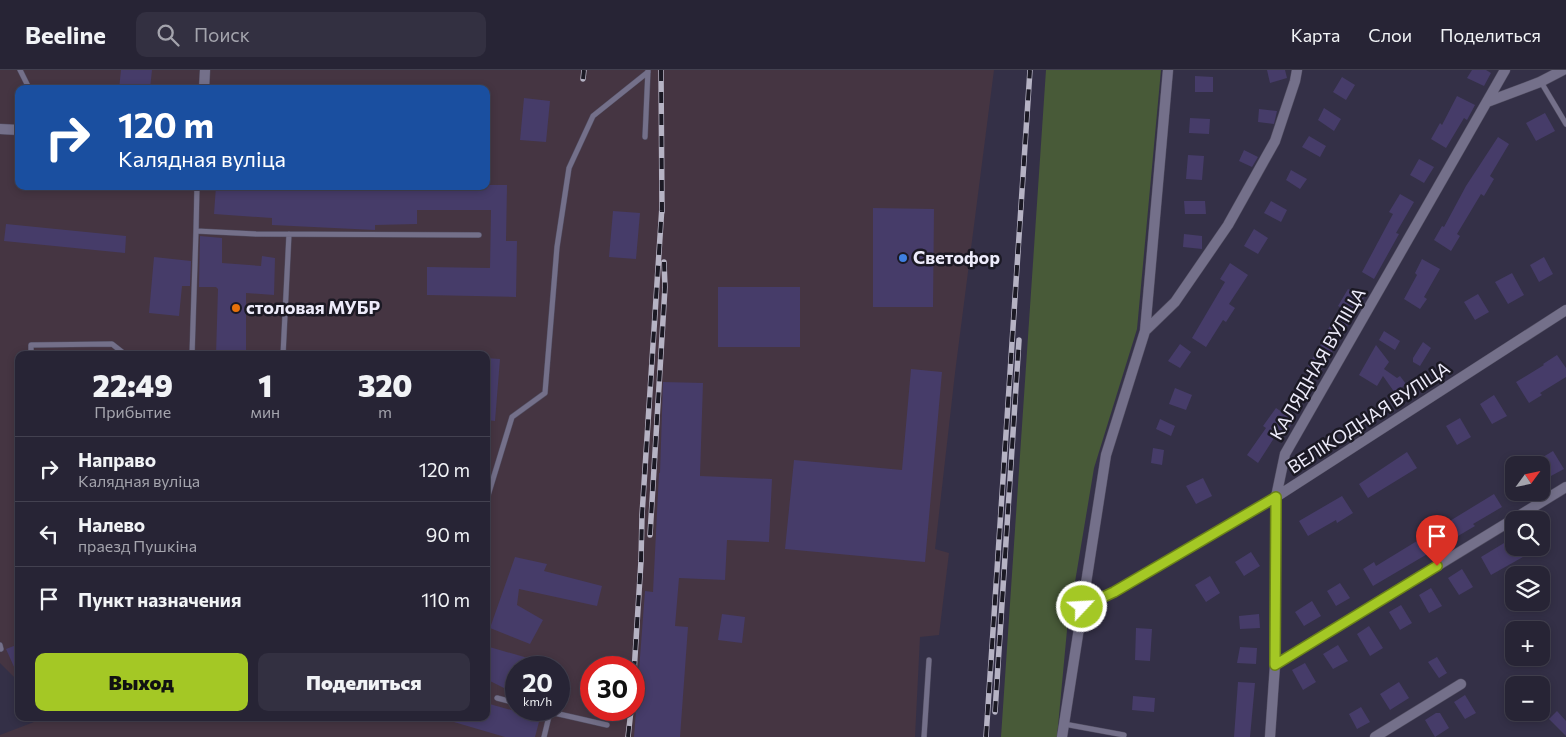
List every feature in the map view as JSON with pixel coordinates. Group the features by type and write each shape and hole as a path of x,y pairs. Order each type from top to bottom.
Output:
{"street":[{"path":"204,85 205,70"},
{"path":"1062,737 1106,455 1145,331 1168,70"},
{"path":"1145,331 1175,302 1228,225 1275,141 1297,70"},
{"name":"КАЛЯДНАЯ ВУЛІЦА","path":"1270,737 1275,665 1276,497 1285,454 1505,70"},
{"path":"1487,102 1540,82 1562,70"},
{"path":"0,129 15,130"},
{"name":"ВЕЛІКОДНАЯ ВУЛІЦА","path":"1082,607 1114,592 1276,497 1566,310"},
{"path":"1275,665 1566,487"},
{"path":"1375,737 1461,684"}],"lane":[{"path":"20,70 28,85"},
{"path":"645,137 648,71"},
{"path":"490,489 512,417 545,393 557,247 569,168 592,116 648,71"},
{"path":"1540,82 1566,124"},
{"path":"192,351 198,190"},
{"path":"196,231 289,234 478,234"},
{"path":"283,351 289,234"},
{"path":"31,351 31,345 112,344 121,351"},
{"path":"924,737 929,660"},
{"path":"497,698 505,700"},
{"path":"570,717 607,725"},
{"path":"544,737 548,721"},
{"path":"1064,724 1124,735"}],"shaded area":[{"path":"0,70 994,70 955,373 935,549 949,553 939,635 920,637 915,737 0,737 0,735 34,721 490,721 490,351 15,351 15,678 0,663"}],"green space":[{"path":"1046,70 1161,70 1137,329 1094,468 1067,630 1057,737 1001,737"}],"building":[{"path":"121,70 152,70 150,85 119,85"},
{"path":"1267,70 1285,70 1287,78 1270,83"},
{"path":"1472,70 1486,70 1491,73 1484,86 1467,78"},
{"path":"1195,76 1213,77 1213,92 1195,92"},
{"path":"1342,77 1355,85 1346,100 1333,92"},
{"path":"1457,96 1475,105 1467,120 1464,118 1446,148 1431,139 1440,123 1442,125"},
{"path":"524,98 550,101 546,142 520,140"},
{"path":"1324,108 1341,119 1334,131 1318,120"},
{"path":"1259,109 1277,111 1274,124 1258,122"},
{"path":"1545,113 1555,131 1536,141 1526,123"},
{"path":"1190,118 1210,119 1209,134 1189,133"},
{"path":"1309,136 1326,146 1320,157 1302,147"},
{"path":"1498,137 1509,144 1490,176 1494,179 1484,196 1481,194 1457,234 1460,236 1451,251 1434,240 1442,226 1444,227 1466,186"},
{"path":"1244,150 1258,157 1252,167 1239,161"},
{"path":"1188,155 1204,156 1202,180 1186,179"},
{"path":"1419,159 1434,167 1424,183 1410,175"},
{"path":"1291,170 1307,179 1300,189 1286,180"},
{"path":"490,185 507,185 506,241 517,241 516,297 427,295 427,267 490,268 491,210 417,210 417,224 375,225 375,230 272,225 272,218 214,214 216,190 490,190"},
{"path":"1400,194 1414,202 1396,233 1399,234 1374,279 1362,272 1393,214 1389,212"},
{"path":"1184,201 1205,201 1206,214 1185,214"},
{"path":"1271,201 1287,210 1281,222 1264,213"},
{"name":"Светофор","path":"873,208 934,209 933,307 873,307"},
{"path":"613,211 640,213 636,259 609,257"},
{"path":"6,224 126,236 125,253 4,241"},
{"path":"1254,229 1268,238 1258,254 1244,246"},
{"path":"1184,234 1202,236 1202,249 1183,247"},
{"path":"200,236 222,238 222,263 261,266 262,256 275,258 274,295 246,293 246,351 216,351 218,289 216,287 199,287"},
{"path":"154,257 191,261 190,286 182,286 179,316 149,313"},
{"path":"1544,257 1553,274 1539,282 1530,265"},
{"path":"1422,259 1440,269 1424,297 1427,299 1420,309 1404,299 1417,275 1415,273"},
{"path":"1230,263 1248,275 1229,304 1235,308 1226,322 1223,320 1206,347 1192,338 1225,282 1220,279"},
{"path":"1512,273 1524,295 1508,304 1495,282"},
{"path":"718,287 800,287 800,347 718,347"},
{"path":"1348,289 1364,298 1319,374 1308,366 1325,338 1323,337 1342,308 1338,306"},
{"path":"1478,294 1489,312 1475,320 1464,302"},
{"path":"1384,331 1400,341 1395,350 1379,340"},
{"path":"1423,342 1431,348 1420,366 1413,362 1413,358"},
{"path":"1180,344 1191,352 1180,368 1168,361"},
{"path":"1376,345 1389,362 1384,369 1397,378 1400,376 1406,384 1395,393 1383,376 1377,386 1359,375"},
{"path":"1557,355 1566,368 1566,377 1540,393 1542,395 1529,403 1516,382"},
{"path":"490,358 500,359 495,421 490,420"},
{"path":"911,369 942,372 925,562 785,549 794,460 902,470"},
{"path":"663,382 703,383 700,476 772,479 769,542 727,540 725,580 679,578 675,626 688,627 680,737 634,737 635,721 645,721 645,656 640,656 645,591 653,592"},
{"path":"1298,385 1308,391 1302,402 1291,396"},
{"path":"1175,388 1192,395 1186,410 1169,404"},
{"path":"1494,395 1507,416 1492,424 1480,404"},
{"path":"1276,408 1294,420 1282,438 1276,435 1258,463 1247,455 1266,428 1263,426"},
{"path":"1460,418 1471,437 1457,445 1446,426"},
{"path":"1160,419 1175,426 1171,436 1156,429"},
{"path":"1153,448 1164,450 1162,465 1151,463"},
{"path":"1553,451 1564,469 1550,476 1550,456 1545,456"},
{"path":"1407,452 1417,468 1368,498 1359,484"},
{"path":"1203,478 1212,496 1196,504 1186,486"},
{"path":"1494,494 1502,507 1473,524 1475,526 1373,586 1363,569 1374,562 1376,566"},
{"path":"1342,496 1353,513 1337,523 1336,520 1308,536 1299,521"},
{"path":"1505,542 1505,556 1525,556 1491,575 1481,557"},
{"path":"1251,552 1260,566 1244,576 1235,562"},
{"path":"515,557 547,564 544,571 602,586 597,606 519,589 517,605 543,620 530,644 490,628"},
{"path":"1462,569 1473,587 1459,595 1448,578"},
{"path":"1210,576 1220,593 1206,602 1195,585"},
{"path":"1340,583 1350,598 1336,606 1327,591"},
{"path":"1431,588 1442,606 1429,613 1419,595"},
{"path":"1312,601 1321,616 1304,626 1295,612"},
{"path":"1401,605 1412,623 1400,630 1389,612"},
{"path":"722,614 745,617 742,643 718,640"},
{"path":"1259,614 1260,628 1240,629 1239,616"},
{"path":"1369,626 1383,648 1370,656 1357,634"},
{"path":"1136,628 1152,629 1150,661 1135,660"},
{"path":"1338,645 1348,661 1333,669 1323,654"},
{"path":"15,646 15,669 6,649"},
{"path":"490,647 521,656 505,656 505,688 490,681"},
{"path":"1240,647 1257,648 1256,664 1237,663"},
{"path":"1437,657 1447,673 1439,678 1428,662"},
{"path":"1305,663 1316,682 1303,690 1292,670"},
{"path":"1238,682 1255,683 1250,737 1234,737"},
{"path":"1399,682 1409,698 1390,710 1380,694"},
{"path":"1465,695 1476,713 1465,719 1454,702"},
{"path":"1133,696 1155,698 1154,712 1132,710"},
{"path":"490,704 505,708 505,721 539,721 535,737 505,737 450,721 490,721"},
{"path":"1361,707 1370,722 1357,729 1349,714"},
{"path":"1557,711 1566,721 1566,736 1550,720"},
{"path":"1436,713 1440,713 1449,728 1435,737 1425,720"}],"railway":[{"path":"583,79 584,70"},
{"path":"661,70 662,212"},
{"path":"986,737 1030,70"},
{"path":"635,656 662,206"},
{"path":"650,535 665,287 664,262"},
{"path":"995,712 1019,340"},
{"path":"628,737 630,721"}],"place":[{"name":"Светофор","path":"903,258"},
{"name":"столовая МУБР","path":"236,308"}],"route":[{"path":"1082,607 1114,592 1276,497 1275,665 1437,566"}]}
